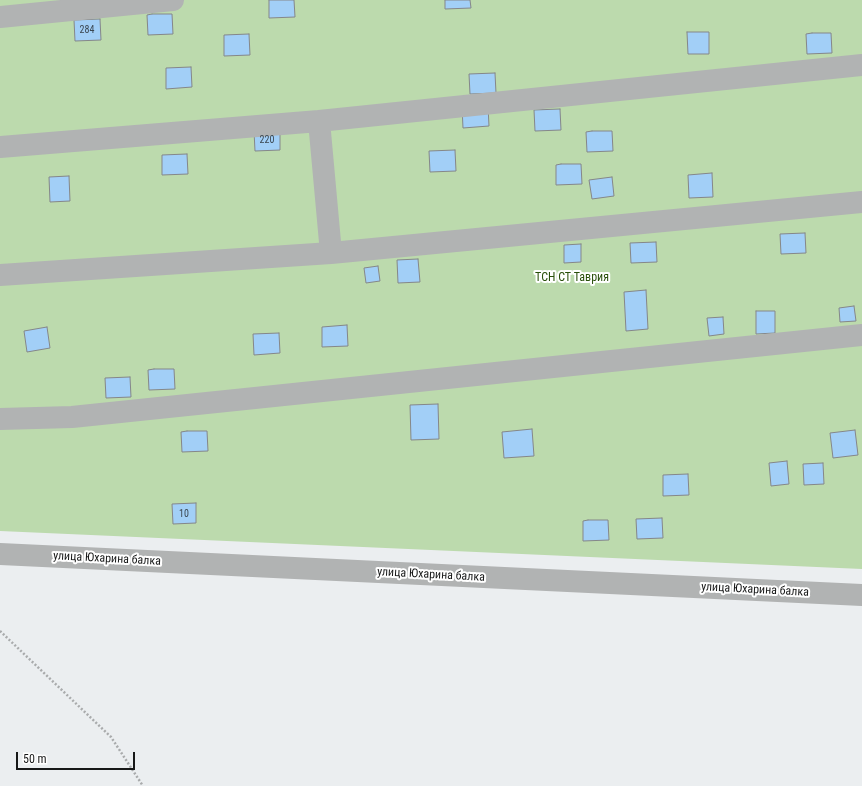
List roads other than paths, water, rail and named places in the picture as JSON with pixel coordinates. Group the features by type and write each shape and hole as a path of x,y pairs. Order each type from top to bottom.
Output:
{"street":[{"path":"0,18 173,0"},
{"path":"0,147 319,121 862,65"},
{"path":"319,121 331,253"},
{"path":"0,275 331,253 862,202"},
{"path":"0,418 72,417 862,335"},
{"name":"улица Юхарина балка","path":"0,554 862,595"}],"park label":[{"name":"ТСН СТ Таврия","path":"572,278"}]}
